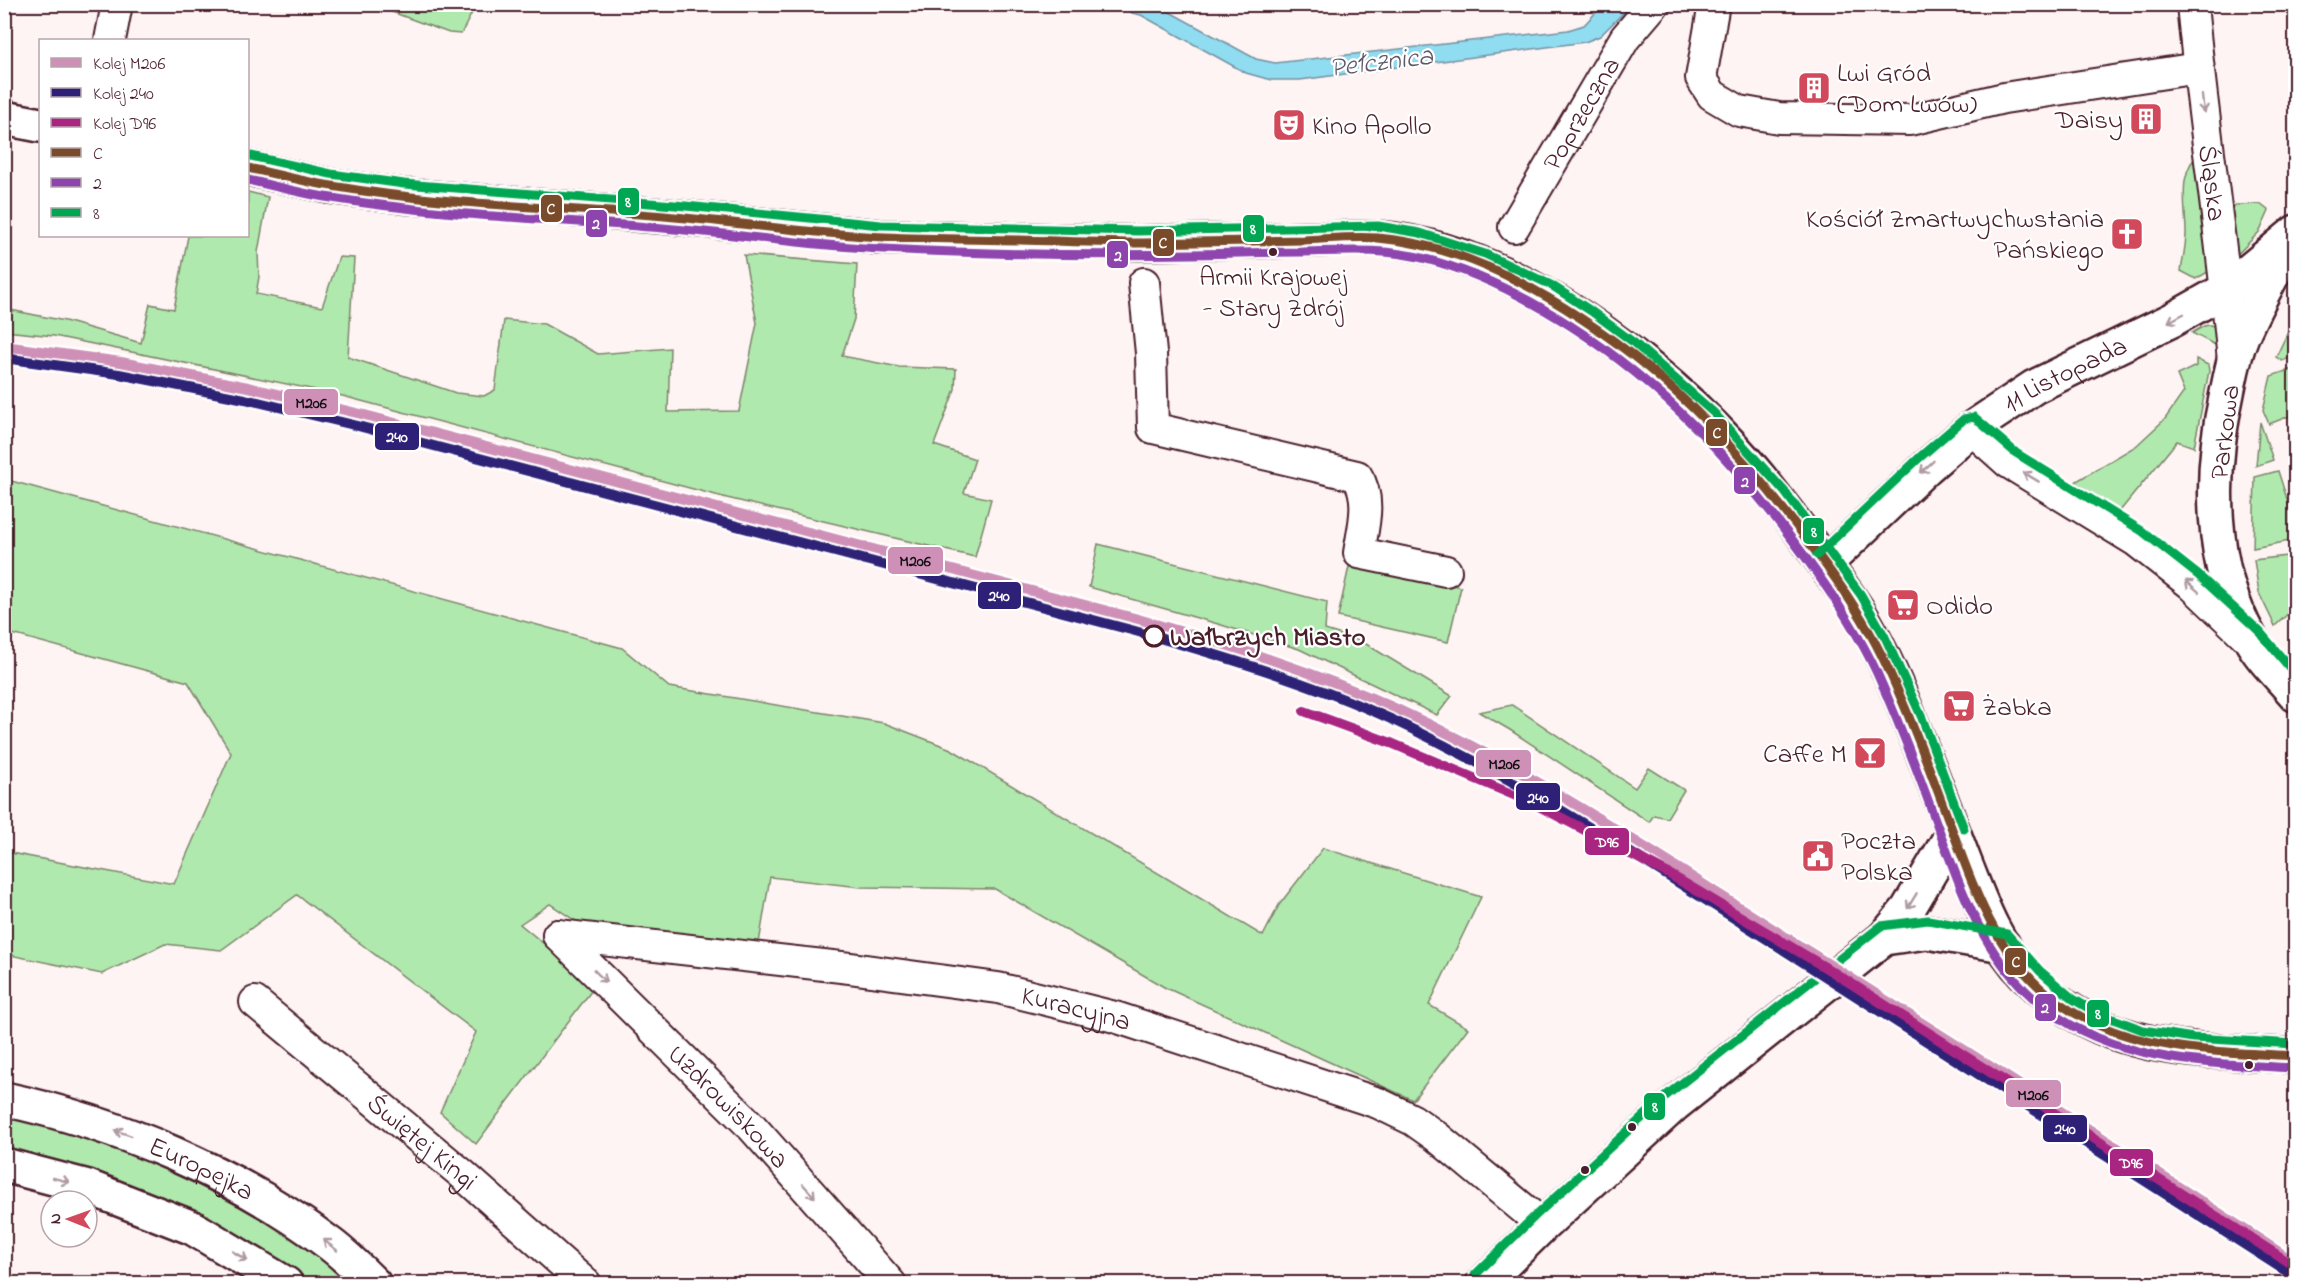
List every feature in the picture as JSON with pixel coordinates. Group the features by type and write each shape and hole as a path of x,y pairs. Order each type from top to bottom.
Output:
{"main road":[{"path":"4,118 39,125"},
{"path":"249,168 329,186 403,196 674,217 879,237 1138,243 1365,237 1396,239 1469,260 1504,274 1545,295 1587,321 1660,377 1713,426 1778,500 1859,614 1884,659 1983,907 2002,945 2024,973 2066,1008 2091,1024 2120,1035 2156,1045 2192,1050 2295,1056"},
{"name":"11 Listopada","path":"1825,564 1927,466 1971,429 2034,387 2172,320 2227,290 2295,233"},
{"name":"Parkowa","path":"2295,233 2253,312 2233,362 2220,424 2215,479 2220,547 2225,577 2232,599 2251,640 2295,695"},
{"path":"1484,1284 1543,1225 1675,1104 1884,938 1908,909 1953,833"},
{"path":"1884,938 1927,932 2002,945"},
{"name":"Europejka","path":"4,1099 53,1109 135,1137 255,1194 331,1245 374,1284"},
{"name":"Europejka","path":"4,1165 88,1187 194,1228 286,1284"}],"street":[{"path":"110,39 117,4"},
{"name":"Poprzeczna","path":"1514,227 1625,38 1654,4"},
{"path":"1714,4 1701,78 1712,95 1739,111 1779,118 1910,120 2004,98 2198,68"},
{"name":"Śląska","path":"2192,4 2198,68 2227,290 2233,362"},
{"path":"1144,283 1151,352 1153,428 1357,476 1363,485 1366,506 1359,553 1446,572"},
{"name":"Parkowa","path":"1971,429 2009,463 2136,541 2191,584 2251,640"},
{"name":"Kuracyjna","path":"558,935 850,968 998,988 1115,1017 1368,1100 1404,1115 1437,1137 1543,1225"},
{"name":"Uzdrowiskowa","path":"558,935 752,1127 891,1284"},
{"name":"Świętej Kingi","path":"255,1002 460,1173 586,1284"}],"green space":[{"path":"373,5 476,5 461,34 449,33"},
{"path":"2202,152 2218,266 2196,279 2181,271 2186,238 2184,189 2189,168"},
{"path":"249,192 268,197 258,252 259,277 256,294 322,307 339,257 354,258 348,357 456,393 484,396 495,390 504,320 544,324 598,354 670,348 668,412 739,411 757,323 744,255 857,264 854,319 842,356 899,367 956,369 955,389 934,445 975,459 964,493 991,499 975,557 727,498 335,394 54,336 5,331 5,309 65,321 141,343 150,304 174,309 188,237 249,237"},
{"path":"2260,204 2269,211 2260,231 2231,261 2221,212 2237,205"},
{"path":"2295,317 2295,356 2282,361 2276,357"},
{"path":"2210,325 2217,327 2221,348 2192,333"},
{"path":"2196,359 2208,365 2209,371 2194,447 2177,441 2120,511 2075,482 2136,446 2165,419 2184,392 2177,375 2196,366"},
{"path":"2295,368 2295,414 2269,424 2263,410 2271,376"},
{"path":"2260,422 2273,460 2256,466"},
{"path":"2278,471 2295,524 2295,540 2253,548 2255,477"},
{"path":"4,479 622,648 669,687 884,723 951,749 1263,936 1279,905 1323,848 1481,897 1429,1005 1468,1028 1413,1100 1164,987 995,889 861,887 770,877 759,943 595,934 550,904 520,924 595,986 476,1144 440,1112 476,1032 297,895 221,950 165,944 102,974 5,954 5,852 174,884 231,753 188,682 5,632"},
{"path":"1098,544 1327,602 1325,630 1361,641 1452,696 1437,715 1299,649 1089,587"},
{"path":"2295,555 2295,607 2275,626 2259,593 2254,560"},
{"path":"1350,562 1461,587 1448,642 1338,617"},
{"path":"1512,705 1635,788 1649,768 1684,790 1667,818 1654,815 1649,822 1479,712"},
{"path":"5,1112 85,1132 194,1178 276,1226 323,1259 352,1283 312,1283 234,1233 178,1205 77,1167 5,1147"}],"water":[{"name":"Pełcznica","path":"1124,5 1157,5 1256,59 1275,63 1568,30 1584,25 1603,5 1631,5 1600,36 1585,42 1300,80 1271,80 1246,73 1141,15 1132,13"}],"rail line":[{"name":"M206","path":"4,346 121,362 248,387 361,414 1138,619 1237,648 1334,682 1451,735 1557,793 2296,1263"},
{"name":"240","path":"4,358 119,374 245,399 358,426 1135,631 1233,660 1362,706 1500,775 1654,867 2289,1273"},
{"name":"D96","path":"1304,711 1391,743 1535,804 1669,874 1833,972 2296,1267"}],"transit line":[{"name":"8","path":"251,156 331,174 404,184 675,205 881,225 1138,231 1378,226 1420,233 1485,254 1551,285 1633,342 1714,413 1785,492 1861,595 1885,637 1922,718 1964,829"},
{"name":"C","path":"249,168 322,184 414,197 664,216 857,235 1143,243 1378,238 1432,248 1510,277 1582,319 1649,368 1680,396 1710,425 1765,486 1825,564 1860,616 1891,676 1989,919 2002,942 2037,985 2059,1003 2086,1019 2143,1040 2203,1050 2296,1056"},
{"name":"2","path":"249,180 321,196 414,209 663,228 829,245 922,251 1077,255 1380,252 1411,255 1445,264 1482,278 1554,315 1638,375 1699,431 1755,492 1781,525 1835,600 1870,658 1901,728 1966,900 1992,948 2007,970 2026,991 2048,1010 2076,1028 2105,1041 2135,1050 2198,1061 2295,1068"},
{"name":"8","path":"1817,555 1919,458 1964,419 1974,417 2016,453 2142,531 2198,575 2259,631 2296,675"},
{"name":"8","path":"1475,1275 1535,1216 1667,1095 1881,926 1928,920 2007,934 2040,971 2073,999 2097,1013 2143,1030 2193,1038 2296,1044"}],"place":[{"name":"Lwi Gród (Dom Lwów)","path":"1814,88"},
{"name":"Daisy","path":"2146,119"},
{"name":"Kino Apollo","path":"1289,125"},
{"name":"Kościół Zmartwychwstania Pańskiego","path":"2127,234"},
{"name":"Armii Krajowej - Stary Zdrój","path":"1273,252"},
{"name":"Odido","path":"1903,605"},
{"name":"Wałbrzych Miasto","path":"1154,636"},
{"name":"Żabka","path":"1959,706"},
{"name":"Caffe M","path":"1870,753"},
{"name":"Poczta Polska","path":"1818,856"}]}
